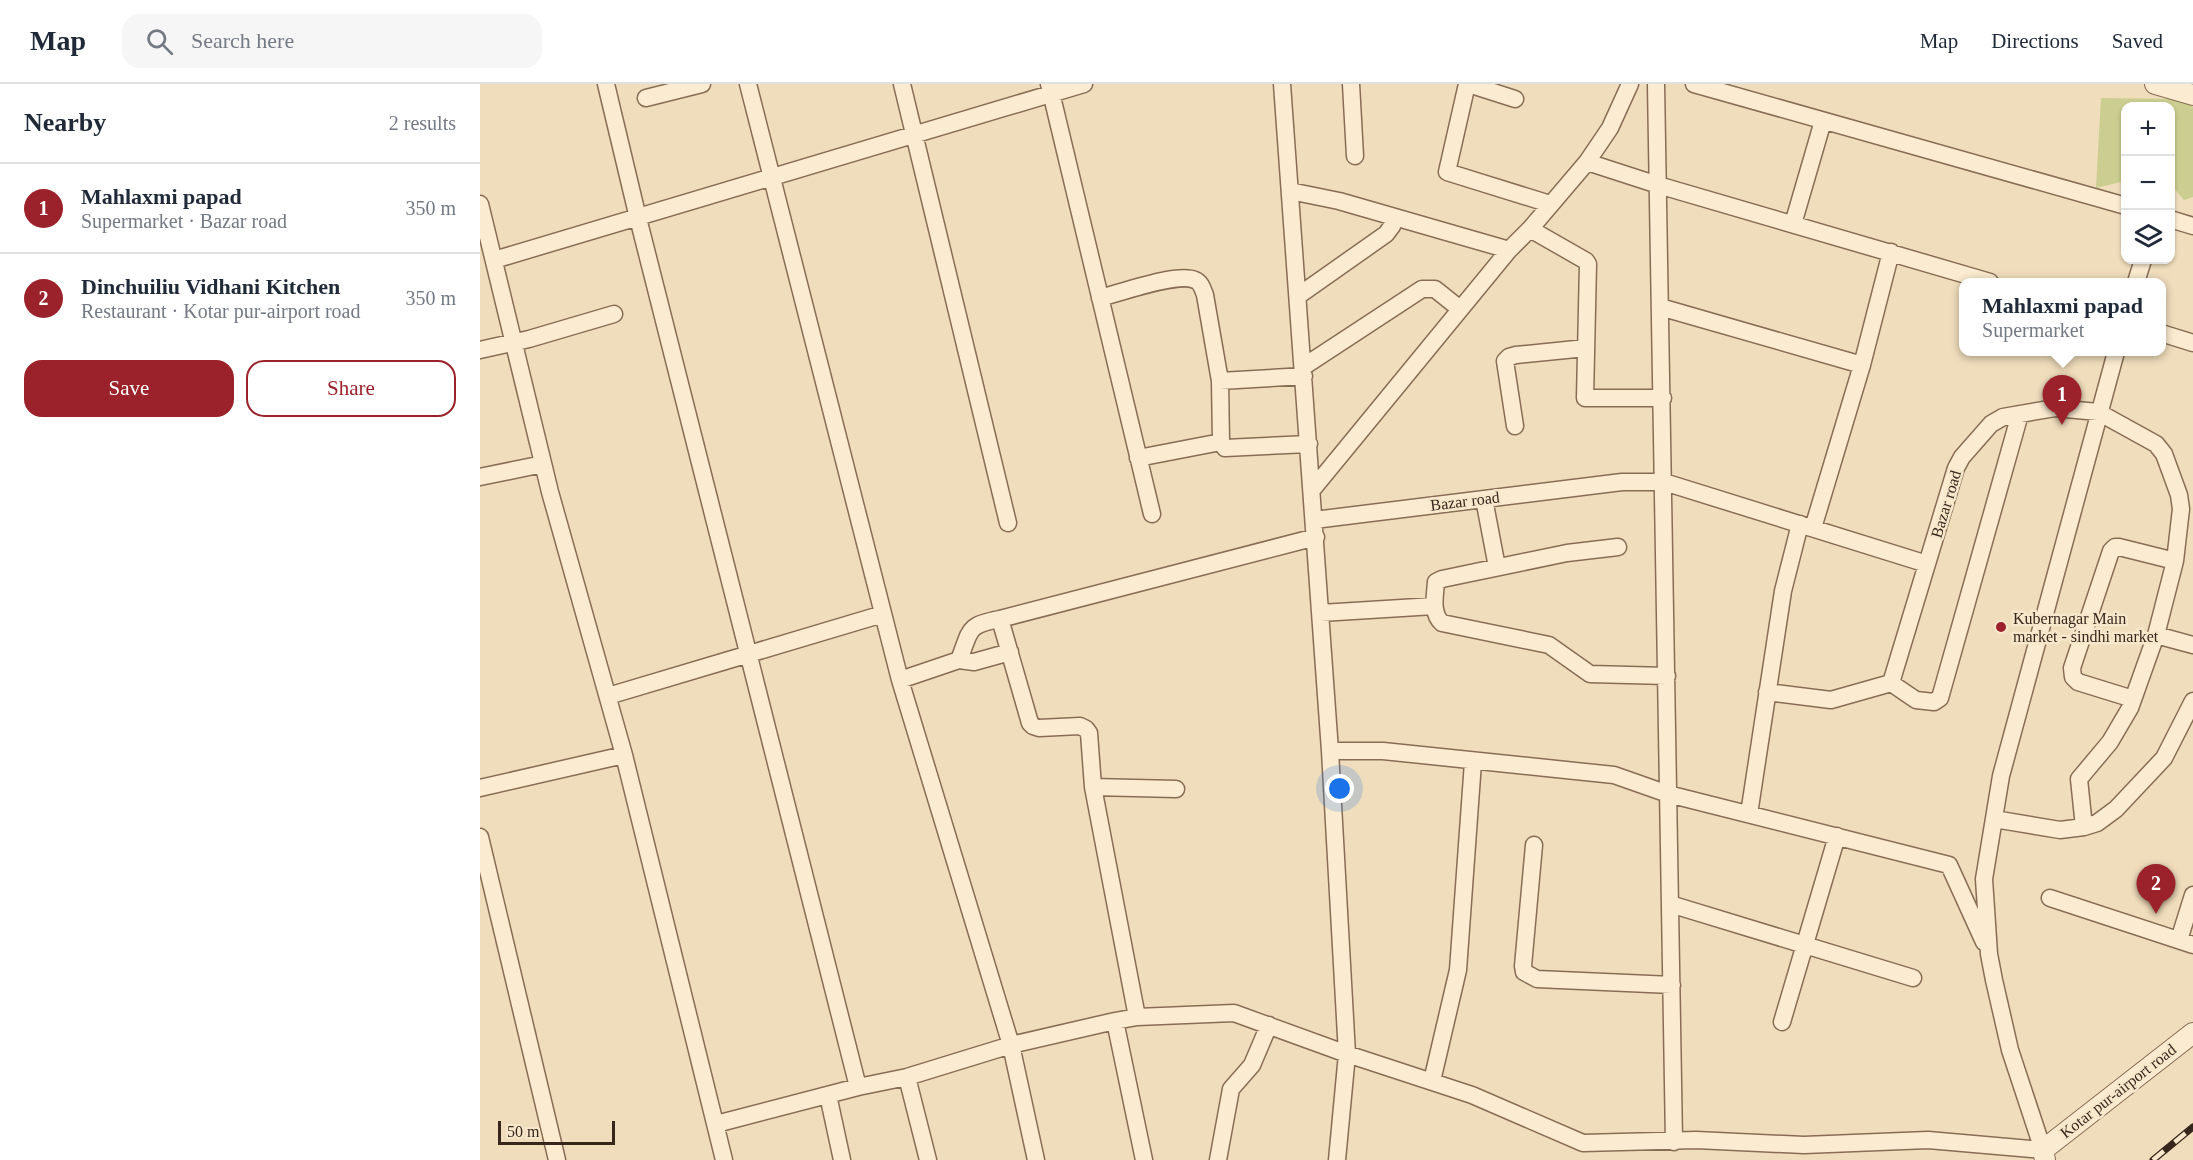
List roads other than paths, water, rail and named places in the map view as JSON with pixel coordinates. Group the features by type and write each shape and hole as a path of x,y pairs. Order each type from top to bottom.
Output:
{"street":[{"path":"606,84 858,1087"},
{"path":"646,98 702,84"},
{"path":"748,84 900,680 1011,1045 1036,1160"},
{"path":"902,84 1008,523"},
{"path":"494,260 914,136 1050,89 1084,84"},
{"path":"1282,84 1321,613 1347,1054 1337,1160"},
{"path":"1351,84 1355,156"},
{"path":"1515,99 1467,84 1447,172 1550,204"},
{"path":"1312,490 1509,250 1587,162 1610,128 1630,84"},
{"path":"1656,84 1674,1142"},
{"path":"1694,84 2121,205"},
{"path":"2155,84 2193,95"},
{"path":"1050,89 1152,514"},
{"path":"1793,224 1823,121"},
{"path":"1587,162 1977,278"},
{"path":"1290,191 1339,201 1509,250"},
{"path":"480,207 543,464 624,755 724,1160"},
{"path":"1298,296 1386,234 1395,217"},
{"path":"2175,221 2193,226"},
{"path":"1530,229 1588,264 1585,398 1663,398"},
{"path":"1749,814 1783,591 1862,365 1891,252"},
{"path":"1100,298 1157,282 1180,278 1194,279 1201,284 1205,295 1220,381 1221,442 1225,448 1309,444"},
{"path":"1220,381 1303,371 1422,289 1435,289 1460,309"},
{"path":"1660,307 1862,365"},
{"path":"480,351 614,314"},
{"path":"2166,334 2193,342"},
{"path":"1515,426 1505,365 1509,357 1586,348"},
{"path":"716,1124 858,1087 907,1077 1011,1045 1137,1017 1234,1013 1347,1054 1472,1095 1583,1143 1696,1140 1804,1145 1928,1140 2038,1156 2010,1050 1989,954 1984,879 2001,776 2115,356"},
{"name":"Bazar road","path":"1891,683 1956,468 1991,424 2003,417 2055,408 2098,412 2156,444 2164,454 2179,495 2181,509 2175,561 2156,635 2133,699 2110,742 2082,774 2078,783 2084,827"},
{"path":"1767,692 1831,700 1891,683 1916,700 1934,702 1943,691 2020,414"},
{"path":"1138,458 1221,442"},
{"path":"480,477 543,464"},
{"name":"Bazar road","path":"959,660 971,629 980,623 1315,529 1484,499 1622,482 1664,482 1927,564"},
{"path":"1484,499 1497,567"},
{"path":"1618,547 1567,553 1442,579 1436,582 1434,606 1436,617 1442,623 1549,645 1590,674 1667,676"},
{"path":"2133,699 2078,682 2073,676 2072,668 2111,551 2119,547 2175,561"},
{"path":"1321,613 1434,606"},
{"path":"608,696 883,614"},
{"path":"1000,619 1030,723 1033,726 1080,726 1088,730 1093,788 1137,1017"},
{"path":"2156,635 2193,645"},
{"path":"900,680 959,660 974,662 1010,652"},
{"path":"1994,819 2060,830 2097,823 2116,809 2164,758 2193,701"},
{"path":"1330,751 1383,751 1614,776 1668,794 1949,865 1989,954"},
{"path":"480,788 624,755"},
{"path":"1432,1081 1458,970 1473,762"},
{"path":"1093,788 1176,789"},
{"path":"480,837 557,1160"},
{"path":"1782,1022 1837,837"},
{"path":"1534,845 1522,966 1524,972 1538,979 1672,985"},
{"path":"2050,898 2186,943 2193,895"},
{"path":"1670,904 1913,978"},
{"path":"1114,1022 1144,1160"},
{"path":"1218,1160 1231,1089 1252,1065 1269,1025"},
{"name":"Kotar pur-airport road","path":"2038,1156 2193,1033"},
{"path":"907,1077 928,1160"},
{"path":"828,1095 842,1160"}],"railway":[{"path":"2153,1160 2193,1127"}],"place":[{"name":"Mahlaxmi papad","path":"2062,425"},
{"name":"Kubernagar Main market - sindhi market","path":"2001,627"},
{"name":"Dinchuiliu Vidhani Kitchen","path":"2156,914"}]}
